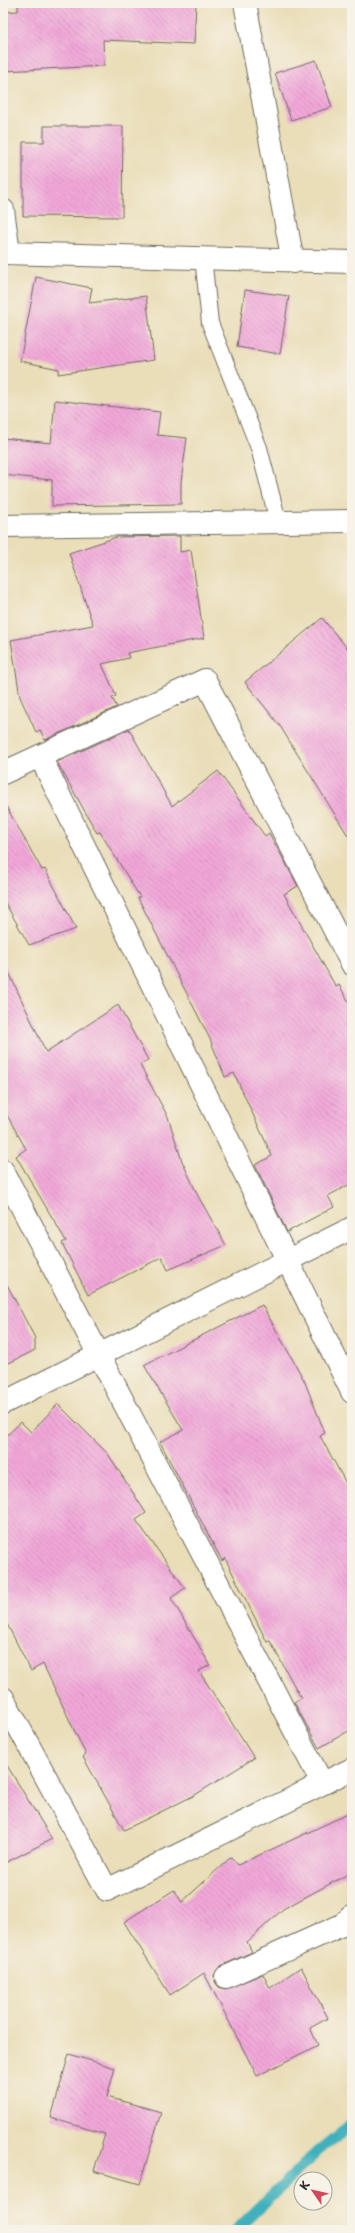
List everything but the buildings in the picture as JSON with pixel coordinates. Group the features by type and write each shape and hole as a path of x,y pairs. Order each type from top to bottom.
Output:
{"street":[{"path":"245,3 293,262"},
{"path":"3,210 6,253 203,257 293,262 352,262"},
{"path":"3,526 352,521"},
{"path":"3,773 205,680 352,964"},
{"path":"40,756 352,1392"},
{"path":"3,1170 322,1784"},
{"path":"3,1403 352,1228"},
{"path":"3,1698 107,1890 352,1769"},
{"path":"226,1977 342,1925 352,1916"}],"lane":[{"path":"203,257 210,323 259,448 278,521"}],"waterway":[{"path":"236,2230 318,2151 352,2123"}]}
